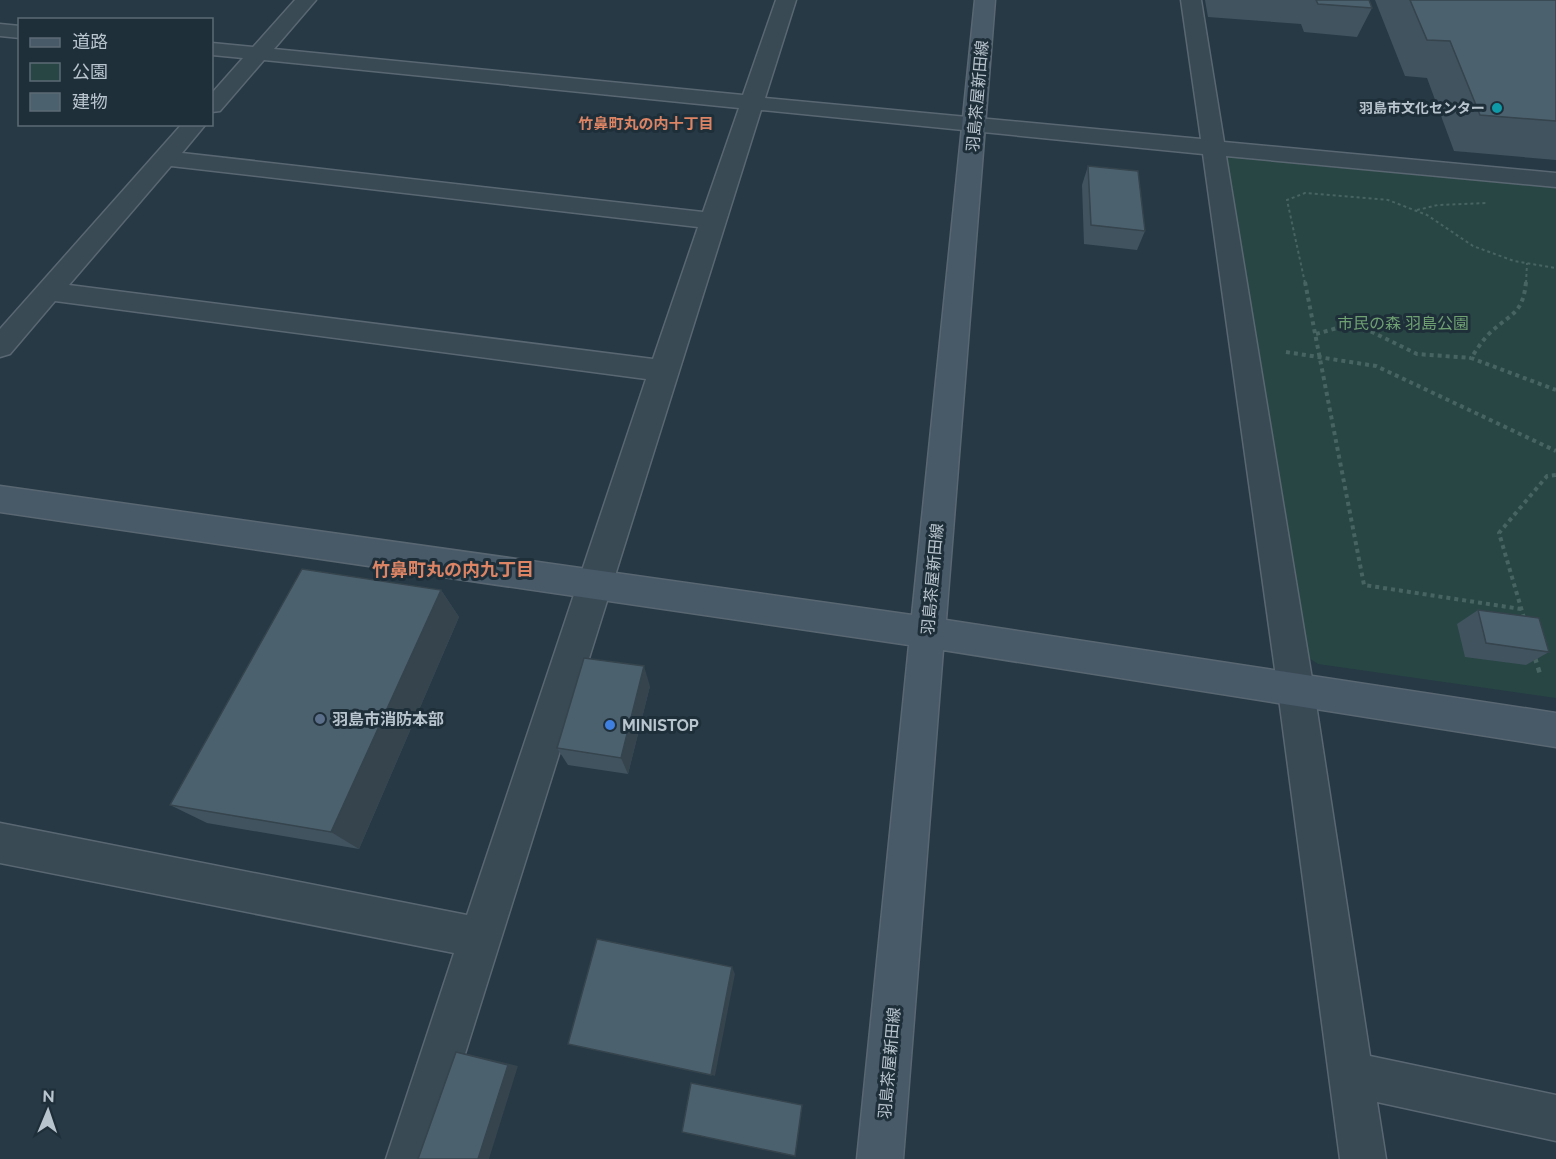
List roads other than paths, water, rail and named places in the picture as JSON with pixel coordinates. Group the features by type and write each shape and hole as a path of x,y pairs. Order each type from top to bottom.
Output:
{"main road":[{"name":"羽島茶屋新田線","path":"880,1159 985,0"},
{"path":"0,499 926,632 1556,730"}],"street":[{"path":"213,105 306,0"},
{"path":"409,1159 596,585 663,371 786,0"},
{"path":"1191,0 1296,691 1363,1159"},
{"path":"0,30 18,32"},
{"path":"213,49 1556,180"},
{"path":"0,347 193,126"},
{"path":"165,158 713,221"},
{"path":"49,291 663,371"},
{"path":"0,843 481,938"},
{"path":"1351,1074 1556,1118"}],"place":[{"name":"羽島市文化センター","path":"1497,108"},
{"name":"羽島市消防本部","path":"320,719"},
{"name":"MINISTOP","path":"610,725"}],"district":[{"name":"竹鼻町丸の内十丁目","path":"646,124"},
{"name":"竹鼻町丸の内九丁目","path":"453,570"}],"park label":[{"name":"市民の森 羽島公園","path":"1403,323"}]}
